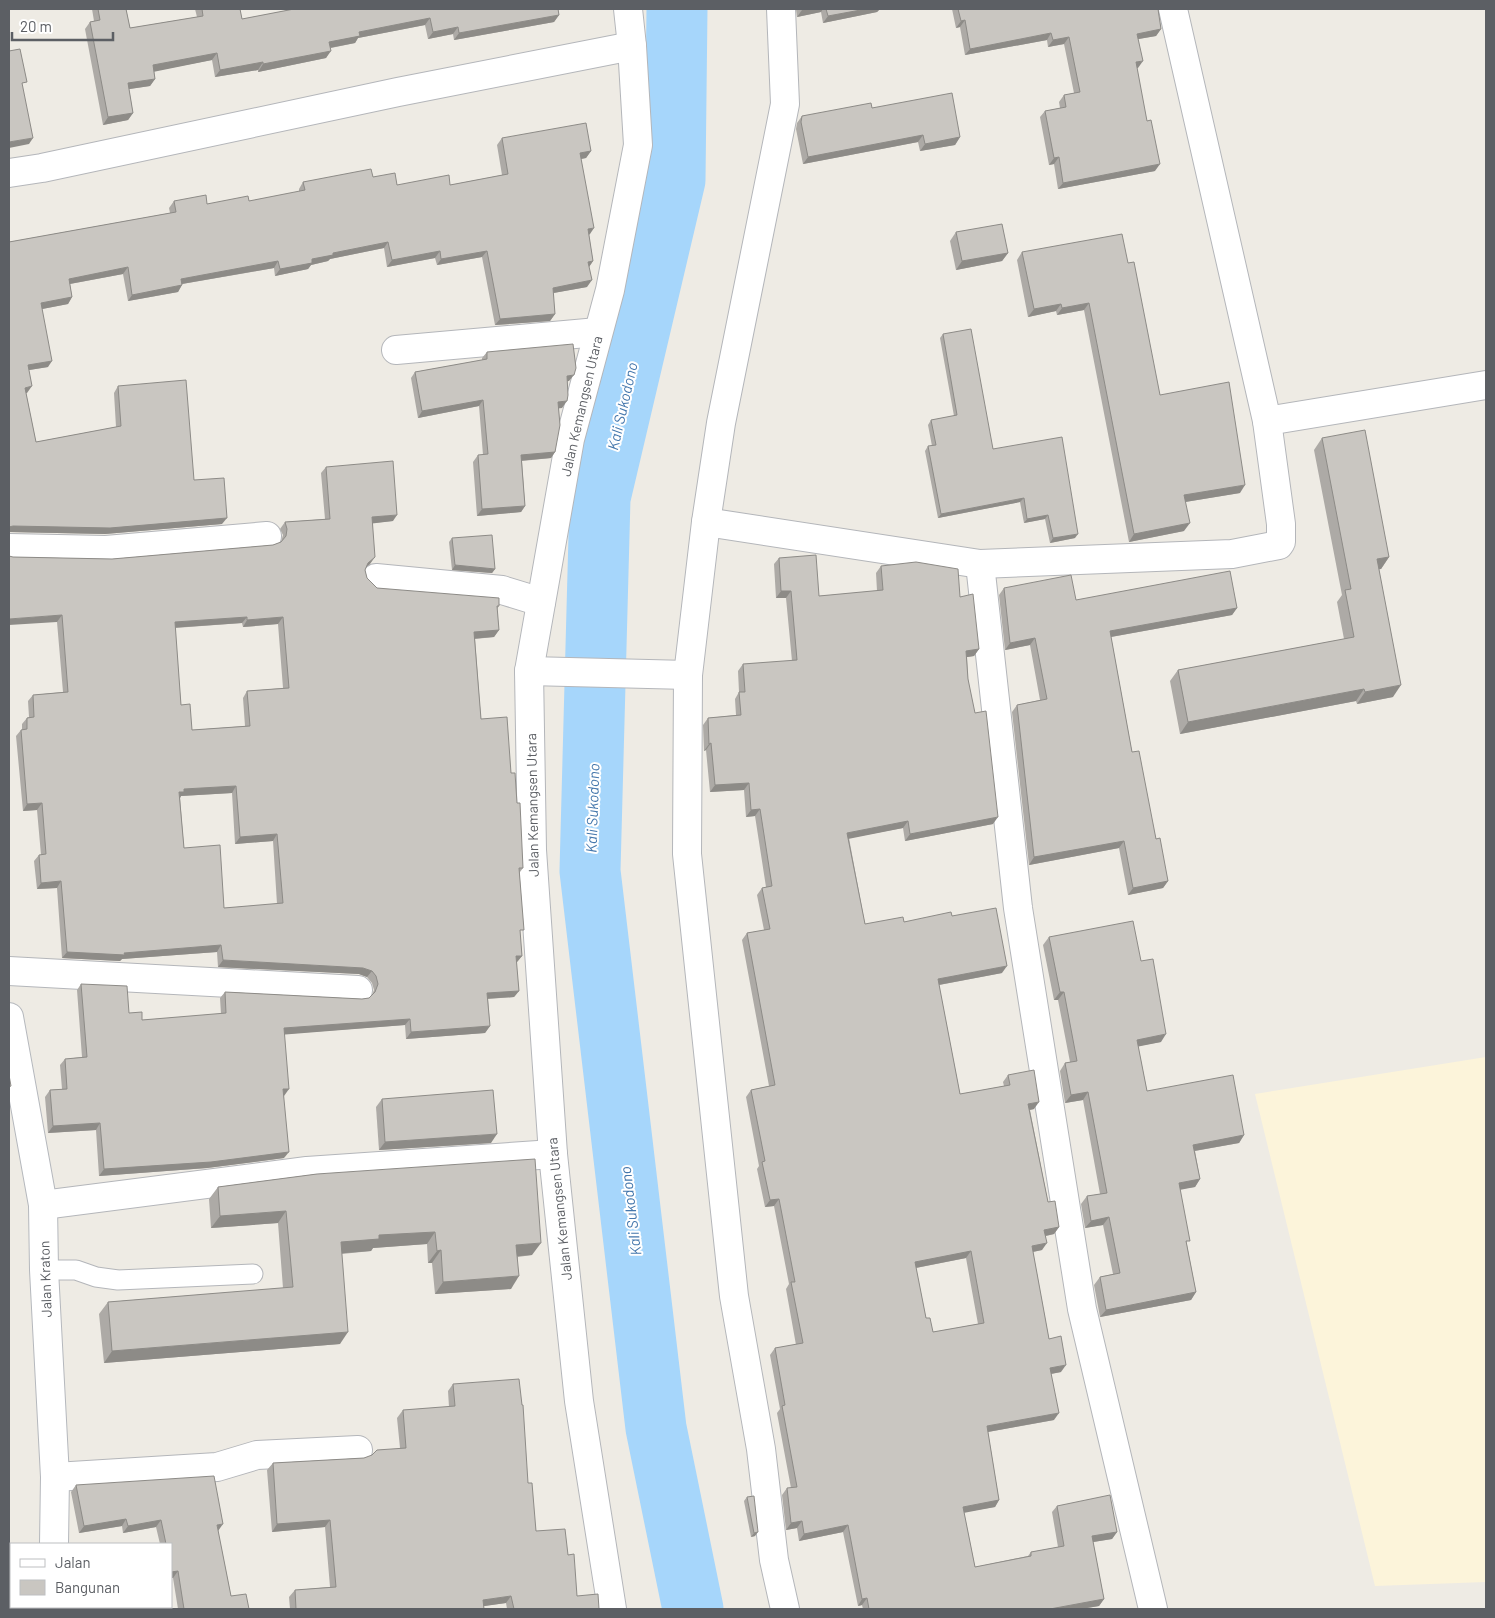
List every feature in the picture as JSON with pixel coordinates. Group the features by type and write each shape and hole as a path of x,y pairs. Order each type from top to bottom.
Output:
{"street":[{"name":"Jalan Kemangsen Utara","path":"612,1609 579,1400 553,1154 532,850 529,671 570,440 610,290 638,145 628,9"},
{"path":"781,9 786,104 721,423 706,522 688,676 687,854 734,1296 761,1449 774,1560 785,1609"},
{"path":"706,522 980,564 1232,554 1279,545 1281,542 1281,524 1267,421 1173,9"},
{"path":"9,174 398,92 632,46"},
{"path":"396,350 598,332"},
{"path":"1267,421 1486,385"},
{"path":"9,548 106,550 267,536"},
{"path":"980,564 1018,908 1080,1299 1153,1609"},
{"path":"376,578 502,590 541,602"},
{"path":"529,671 688,676"},
{"path":"9,971 358,990"},
{"name":"Jalan Kraton","path":"9,1017 43,1205 44,1270 55,1477 54,1543"},
{"path":"43,1205 307,1171 553,1154"},
{"path":"55,1477 217,1467 257,1455 358,1450"}],"lane":[{"path":"44,1270 76,1270 96,1277 118,1280 253,1274"}],"shaded area":[{"path":"1486,1057 1486,1582 1375,1586 1255,1094"}],"building":[{"path":"98,9 126,9 130,28 203,16 202,9 240,9 242,19 294,9 558,9 559,15 459,33 458,27 433,32 430,18 359,32 360,36 329,42 331,51 220,70 217,53 153,65 155,79 128,83 133,113 108,117 90,22 100,20"},
{"path":"826,9 866,9 828,16"},
{"path":"958,9 1158,9 1161,29 1137,34 1143,61 1136,62 1147,121 1151,120 1160,164 1063,183 1059,157 1054,158 1045,111 1066,107 1064,95 1080,92 1069,37 1053,40 1051,33 970,49 965,20 961,21"},
{"path":"20,49 27,82 22,83 33,138 9,142 9,51"},
{"path":"952,93 960,137 925,144 923,135 808,157 801,122 802,116 871,103 872,108"},
{"path":"586,123 591,151 580,153 594,228 588,229 593,261 588,262 592,280 553,288 555,314 500,319 487,251 441,259 440,251 392,260 388,242 333,253 333,255 312,259 312,263 280,269 278,261 181,279 182,285 132,295 128,267 69,279 72,297 41,303 52,361 28,365 32,386 25,388 36,442 121,426 118,386 186,380 194,480 224,478 227,518 110,528 9,527 9,242 176,212 174,201 206,195 207,204 248,196 249,201 305,190 303,182 371,169 373,177 395,173 397,185 449,175 450,185 508,174 502,138"},
{"path":"1002,224 1008,253 962,261 956,232"},
{"path":"1122,234 1128,263 1134,262 1160,395 1229,382 1245,485 1184,495 1190,523 1134,534 1089,303 1062,308 1061,304 1034,309 1022,252"},
{"path":"971,329 993,449 1062,437 1078,534 1053,538 1048,515 1027,519 1024,498 941,514 928,446 936,445 931,420 957,415 943,334"},
{"path":"573,344 576,368 574,375 567,376 567,401 558,402 560,425 555,452 521,455 525,506 482,509 478,455 488,454 483,400 422,411 415,372 487,359 487,352"},
{"path":"1365,430 1389,557 1377,559 1401,685 1365,692 1364,689 1188,722 1178,670 1354,637 1345,590 1351,589 1322,438"},
{"path":"393,461 397,515 372,517 375,557 368,563 365,570 367,578 377,588 499,598 499,606 497,606 499,630 474,632 481,719 507,717 511,773 515,773 517,803 520,803 523,868 519,868 524,930 520,930 522,956 516,956 519,991 487,993 490,1026 411,1032 410,1019 284,1028 289,1089 283,1089 289,1152 211,1162 104,1169 100,1123 53,1126 50,1090 67,1089 65,1059 87,1057 81,984 127,986 129,1013 142,1012 142,1020 226,1013 225,992 362,999 369,998 375,992 378,984 376,976 372,971 363,968 223,960 221,945 124,953 125,955 67,952 61,881 41,883 39,855 46,854 42,803 27,804 21,730 27,729 27,718 34,717 33,695 68,692 62,615 9,619 9,556 112,559 273,545 281,542 286,536 285,522 330,519 326,467","holes":["247,617 247,620 283,617 289,688 247,691 250,726 192,730 190,704 181,705 175,622","236,786 240,837 277,834 283,903 224,908 220,845 184,848 179,792 184,792 184,789"]},
{"path":"492,535 495,569 455,565 452,538"},
{"path":"816,555 819,596 883,590 881,566 916,562 958,569 960,597 973,594 979,649 966,651 968,679 975,713 986,711 998,817 910,834 908,821 847,833 865,924 903,917 904,922 951,912 952,916 996,908 1007,966 938,979 960,1094 1010,1085 1008,1075 1034,1070 1039,1102 1028,1104 1048,1202 1055,1201 1059,1227 1044,1230 1047,1243 1032,1246 1049,1339 1061,1336 1066,1365 1050,1368 1059,1413 987,1426 999,1500 963,1507 975,1567 1031,1556 1031,1552 1064,1546 1057,1506 1110,1495 1117,1532 1092,1536 1104,1599 1050,1609 869,1609 867,1598 862,1599 848,1525 804,1534 802,1521 791,1523 787,1488 797,1487 782,1406 785,1405 775,1348 803,1343 791,1282 795,1282 779,1199 770,1200 762,1162 765,1161 751,1090 775,1085 747,933 770,929 762,888 772,886 760,809 751,810 749,783 715,785 711,743 709,744 708,718 741,715 739,692 745,692 743,664 797,660 791,591 781,591 779,558","holes":["971,1251 984,1323 933,1332 930,1318 926,1318 915,1262"]},
{"path":"1230,571 1237,608 1110,631 1132,752 1139,751 1156,839 1160,838 1168,881 1133,888 1124,841 1034,857 1017,705 1047,699 1035,638 1010,643 1004,588 1071,575 1076,600"},
{"path":"1133,921 1141,961 1153,959 1166,1034 1137,1040 1147,1091 1233,1075 1244,1135 1193,1145 1200,1179 1179,1183 1190,1241 1186,1241 1196,1292 1106,1310 1100,1277 1120,1273 1109,1217 1091,1221 1087,1196 1107,1193 1088,1092 1071,1095 1065,1063 1077,1061 1064,992 1060,992 1049,937"},
{"path":"493,1090 497,1134 385,1142 382,1099"},
{"path":"535,1159 541,1243 516,1245 519,1276 443,1282 441,1250 437,1251 435,1232 379,1235 379,1239 341,1242 348,1332 112,1351 108,1302 293,1287 286,1211 220,1216 218,1187 317,1174"},
{"path":"519,1379 523,1405 528,1483 532,1483 536,1531 565,1529 568,1555 574,1554 577,1596 598,1594 599,1609 514,1609 511,1596 483,1600 484,1609 296,1609 295,1590 336,1587 330,1520 277,1524 273,1463 364,1458 372,1455 377,1450 406,1448 403,1410 455,1406 453,1384"},
{"path":"214,1476 223,1524 217,1525 231,1596 246,1594 249,1609 184,1609 178,1571 172,1572 172,1543 166,1543 161,1520 128,1526 126,1519 84,1526 76,1485"},
{"path":"754,1496 758,1532 754,1533 747,1497"}],"waterway":[{"name":"Kali Sukodono","path":"677,9 675,180 600,498 590,871 656,1428 693,1609"}]}
